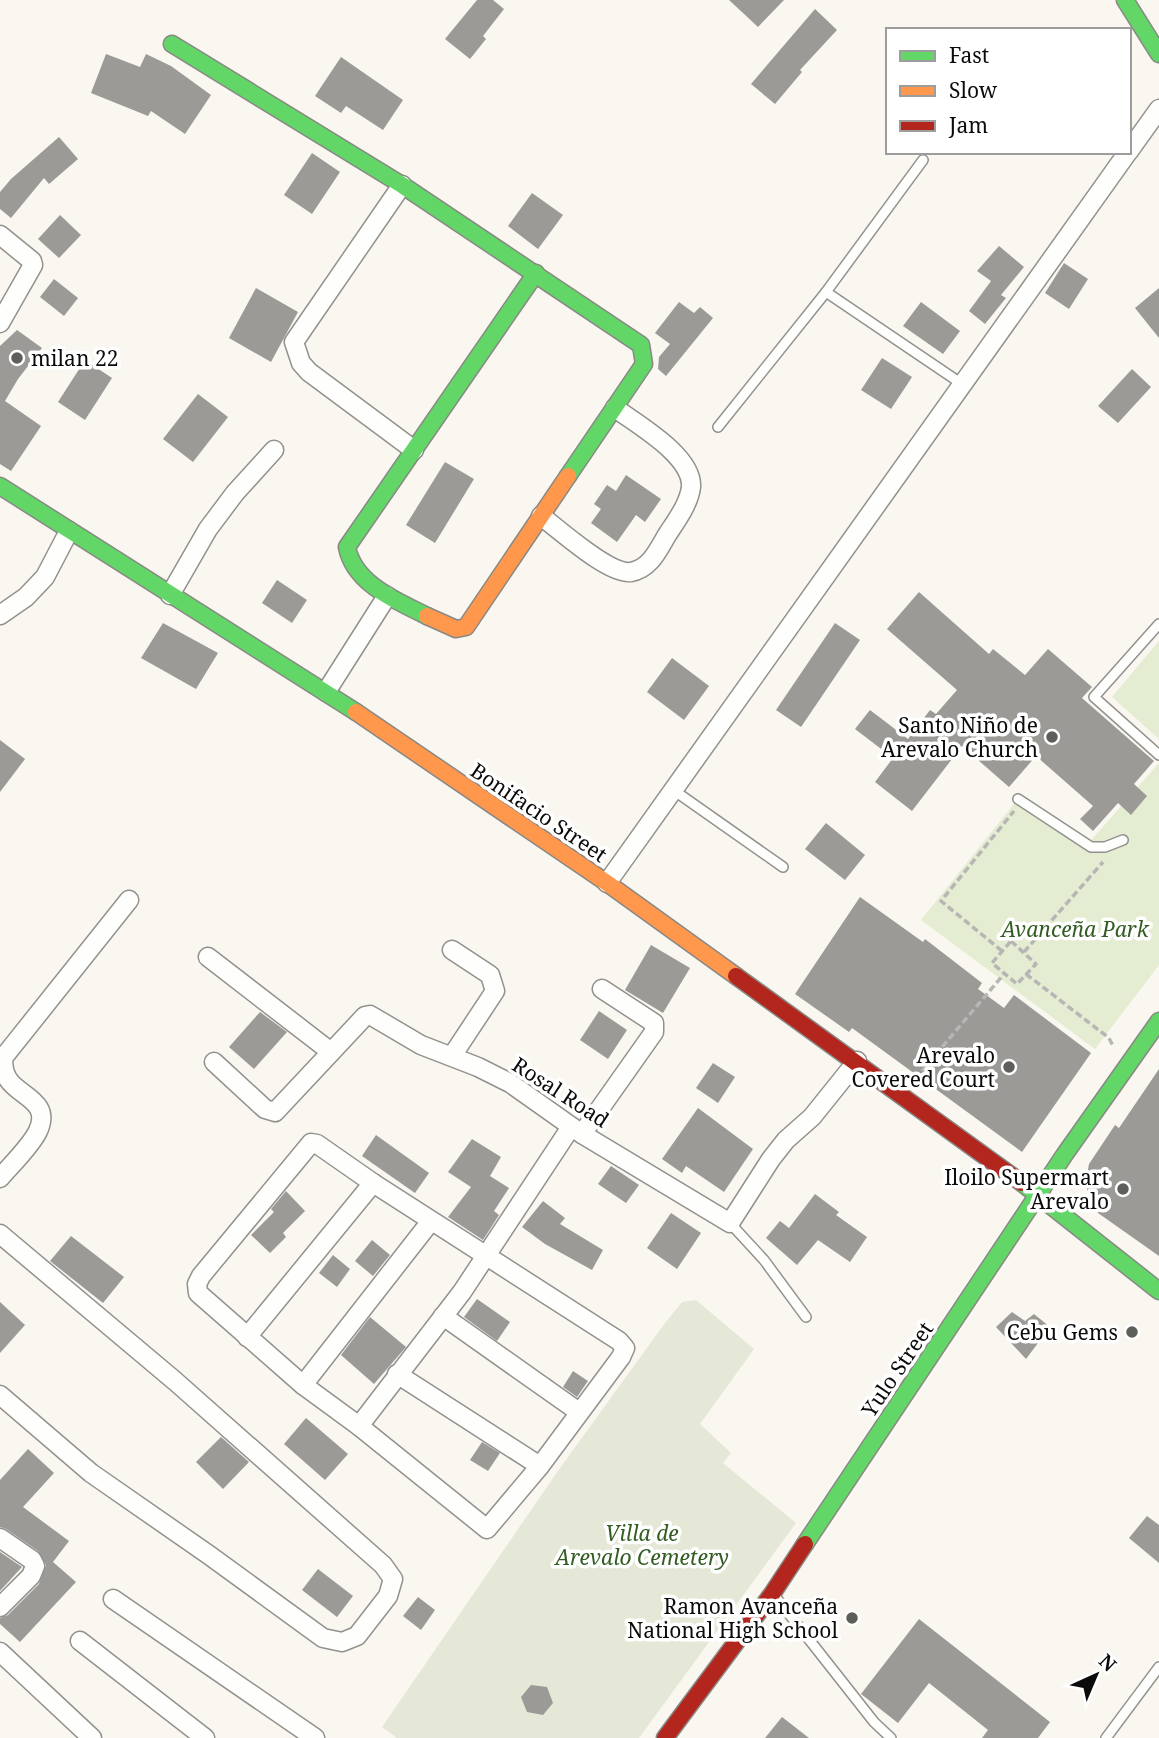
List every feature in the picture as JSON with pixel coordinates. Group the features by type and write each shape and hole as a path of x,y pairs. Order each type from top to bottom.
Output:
{"street":[{"path":"1125,0 1159,54"},
{"path":"172,44 402,185 536,273 641,345 644,364 471,621 456,629 387,596 351,566 346,556 347,548 536,273"},
{"path":"1131,149 1159,109"},
{"path":"607,883 1128,154"},
{"path":"402,185 294,342 301,363 309,372 414,450"},
{"path":"0,235 32,261 33,265 0,323"},
{"path":"541,516 612,568 630,572 649,565 683,509 691,487 688,470 674,452 615,408"},
{"path":"170,595 208,529 274,450"},
{"name":"Bonifacio Street","path":"0,486 326,692 607,883 994,1161 1159,1291"},
{"path":"0,615 26,597 45,577 69,531"},
{"path":"326,692 387,596"},
{"path":"0,1178 39,1130 41,1114 35,1101 9,1081 3,1069 3,1058 129,900"},
{"path":"452,950 490,975 495,983 495,991 452,1056"},
{"path":"208,957 331,1052"},
{"path":"359,1426 462,1292 577,1131 654,1032 654,1023 602,989"},
{"name":"Rosal Road","path":"214,1062 271,1112 275,1112 365,1016 370,1015 421,1045 510,1083 577,1131 730,1223"},
{"name":"Yulo Street","path":"665,1738 772,1594 1065,1154 1159,1021"},
{"path":"730,1223 771,1158 786,1140 812,1117 857,1061"},
{"path":"311,1143 317,1144 431,1221 619,1341 625,1348 540,1466 487,1529 359,1426 303,1385 198,1293 197,1284 201,1276 311,1143"},
{"path":"247,1337 373,1183"},
{"path":"303,1385 431,1221"},
{"path":"0,1234 175,1381 383,1565 393,1580 388,1596 357,1636 342,1642 323,1639 91,1473 0,1395"},
{"path":"443,1316 579,1412"},
{"path":"397,1374 540,1466"},
{"path":"0,1538 32,1560 35,1566 31,1576 0,1607"},
{"path":"113,1599 315,1738"},
{"path":"80,1641 205,1738"},
{"path":"0,1652 92,1738"}],"lane":[{"path":"718,427 826,292 923,160"},
{"path":"826,292 962,384"},
{"path":"1159,624 1094,697 1159,755"},
{"path":"672,789 783,867"},
{"path":"1020,800 1091,847 1105,847 1123,840"},
{"path":"730,1223 764,1260 806,1317"},
{"path":"772,1594 874,1722 891,1738"},
{"path":"1106,1738 1159,1667"}],"path":[{"path":"1002,951 941,901 1020,800"},
{"path":"1024,952 1123,840"},
{"path":"1011,941 1024,952 1036,964 1017,984 992,962 1011,941"},
{"path":"902,1094 1004,974"},
{"path":"1026,974 1109,1038 1124,1071"}],"green space":[{"path":"1159,641 1159,739 1112,697"},
{"name":"Avanceña Park","path":"1159,763 1159,965 1095,1049 921,920 1021,795 1086,846"},
{"name":"Villa de Arevalo Cemetery","path":"696,1300 754,1349 700,1424 731,1453 723,1463 796,1523 639,1738 397,1738 382,1727 560,1468 665,1323 682,1302"}],"building":[{"path":"477,0 493,0 504,9 483,36 486,39 470,59 445,39"},
{"path":"729,0 784,0 758,27"},
{"path":"815,9 837,30 800,70 802,72 775,104 751,84"},
{"path":"106,54 140,67 146,54 171,66 211,95 185,134 151,111 148,116 91,93"},
{"path":"341,57 403,100 383,130 346,106 341,113 315,96"},
{"path":"59,137 78,159 49,184 44,178 11,218 0,209 0,192"},
{"path":"312,153 340,172 312,214 284,195"},
{"path":"532,193 563,215 538,249 508,226"},
{"path":"60,215 81,235 59,258 38,239"},
{"path":"999,246 1024,267 1001,295 1006,298 985,324 969,311 991,281 977,271"},
{"path":"1064,263 1088,279 1069,309 1045,293"},
{"path":"54,279 78,298 64,316 40,297"},
{"path":"256,288 298,312 271,362 229,338"},
{"path":"1159,288 1159,338 1135,308"},
{"path":"679,302 694,313 700,307 713,318 666,376 658,369 659,357 670,344 655,333"},
{"path":"921,302 960,331 943,354 903,326"},
{"path":"17,330 42,348 5,401 41,426 11,471 0,464 0,346"},
{"path":"882,358 912,377 891,409 861,390"},
{"path":"85,360 112,378 85,420 58,402"},
{"path":"1132,369 1151,387 1118,423 1098,406"},
{"path":"198,394 228,417 193,462 163,439"},
{"path":"445,462 474,479 435,543 406,525"},
{"path":"626,475 661,499 645,522 636,515 617,542 591,523 601,509 594,504 607,485 616,491"},
{"path":"277,580 307,600 292,623 262,603"},
{"path":"919,592 989,654 993,649 1025,675 1048,649 1092,687 1082,698 1154,761 1134,784 1147,796 1131,815 1118,803 1093,831 1080,819 1093,806 1036,756 1009,787 962,746 912,811 875,782 893,758 855,729 870,710 908,739 930,710 936,714 957,690 887,629"},
{"path":"163,623 218,653 196,689 141,658"},
{"path":"835,623 860,640 801,727 776,710"},
{"path":"672,658 709,686 684,720 647,692"},
{"path":"0,740 25,759 0,792"},
{"path":"826,823 865,855 845,880 805,849"},
{"path":"860,897 923,942 925,939 982,983 978,989 1004,1008 1014,995 1091,1053 1022,1152 852,1028 849,1032 795,994"},
{"path":"651,945 690,968 663,1013 625,990"},
{"path":"599,1011 627,1030 608,1059 580,1040"},
{"path":"260,1012 287,1032 254,1069 229,1047"},
{"path":"713,1063 735,1077 718,1103 696,1088"},
{"name":"Iloilo Supermart Arevalo","path":"1159,1069 1159,1256 1098,1213 1088,1199 1086,1180 1089,1164 1115,1125 1119,1128"},
{"path":"698,1108 753,1149 724,1192 686,1166 682,1173 662,1159"},
{"path":"376,1135 429,1173 415,1193 362,1156"},
{"path":"472,1139 501,1157 490,1176 509,1188 494,1211 499,1215 483,1240 448,1217 471,1187 448,1172"},
{"path":"611,1166 639,1185 626,1203 598,1184"},
{"path":"286,1191 305,1211 283,1233 286,1237 270,1253 251,1235 274,1212 271,1209"},
{"path":"815,1194 839,1212 836,1215 867,1237 850,1262 818,1240 797,1265 766,1238 780,1221 789,1228"},
{"path":"543,1201 565,1218 560,1224 603,1250 592,1270 545,1244 522,1227"},
{"path":"671,1213 701,1233 677,1269 647,1248"},
{"path":"71,1236 124,1277 103,1303 50,1261"},
{"path":"372,1240 390,1255 373,1276 355,1261"},
{"path":"333,1255 350,1269 337,1287 319,1273"},
{"path":"477,1299 510,1322 497,1341 464,1317"},
{"path":"0,1302 25,1325 0,1353"},
{"path":"1012,1312 1025,1321 1034,1314 1050,1327 1026,1359 996,1327"},
{"path":"370,1317 406,1347 374,1384 341,1355"},
{"path":"573,1371 588,1381 577,1397 563,1387"},
{"path":"306,1418 348,1454 325,1480 284,1444"},
{"path":"221,1437 249,1462 223,1489 196,1462"},
{"path":"482,1442 500,1453 488,1471 470,1460"},
{"path":"28,1449 54,1473 23,1507 69,1541 53,1562 76,1582 20,1642 0,1624 0,1618 8,1615 39,1584 46,1565 38,1551 0,1527 0,1480"},
{"path":"1147,1516 1159,1525 1159,1563 1129,1538"},
{"path":"0,1552 22,1567 0,1591"},
{"path":"318,1569 353,1596 337,1617 302,1590"},
{"path":"418,1597 435,1610 421,1630 403,1616"},
{"path":"919,1619 1050,1722 1038,1738 982,1738 988,1730 929,1683 898,1723 861,1694"},
{"path":"531,1685 547,1687 553,1703 543,1715 527,1712 521,1697"},
{"path":"782,1717 809,1738 765,1738"}],"traffic: fast":[{"path":"1125,0 1159,54"},
{"path":"172,44 402,185 641,345 644,364 568,476"},
{"path":"427,616 390,597 367,581 351,560 347,547 536,273"},
{"path":"0,486 356,712"},
{"path":"805,1544 1065,1154 1159,1021"},
{"path":"1022,1183 1159,1291"}],"traffic: slow":[{"path":"427,616 456,629 466,627 568,476"},
{"path":"356,712 607,883 736,976"}],"traffic: jam":[{"path":"736,976 1022,1183"},
{"path":"665,1738 772,1594 805,1544"}],"place":[{"name":"milan 22","path":"17,358"},
{"name":"Santo Niño de Arevalo Church","path":"1052,737"},
{"name":"Arevalo Covered Court","path":"1009,1067"},
{"name":"Iloilo Supermart Arevalo","path":"1123,1189"},
{"name":"Cebu Gems","path":"1132,1332"},
{"name":"Ramon Avanceña National High School","path":"852,1618"}]}
